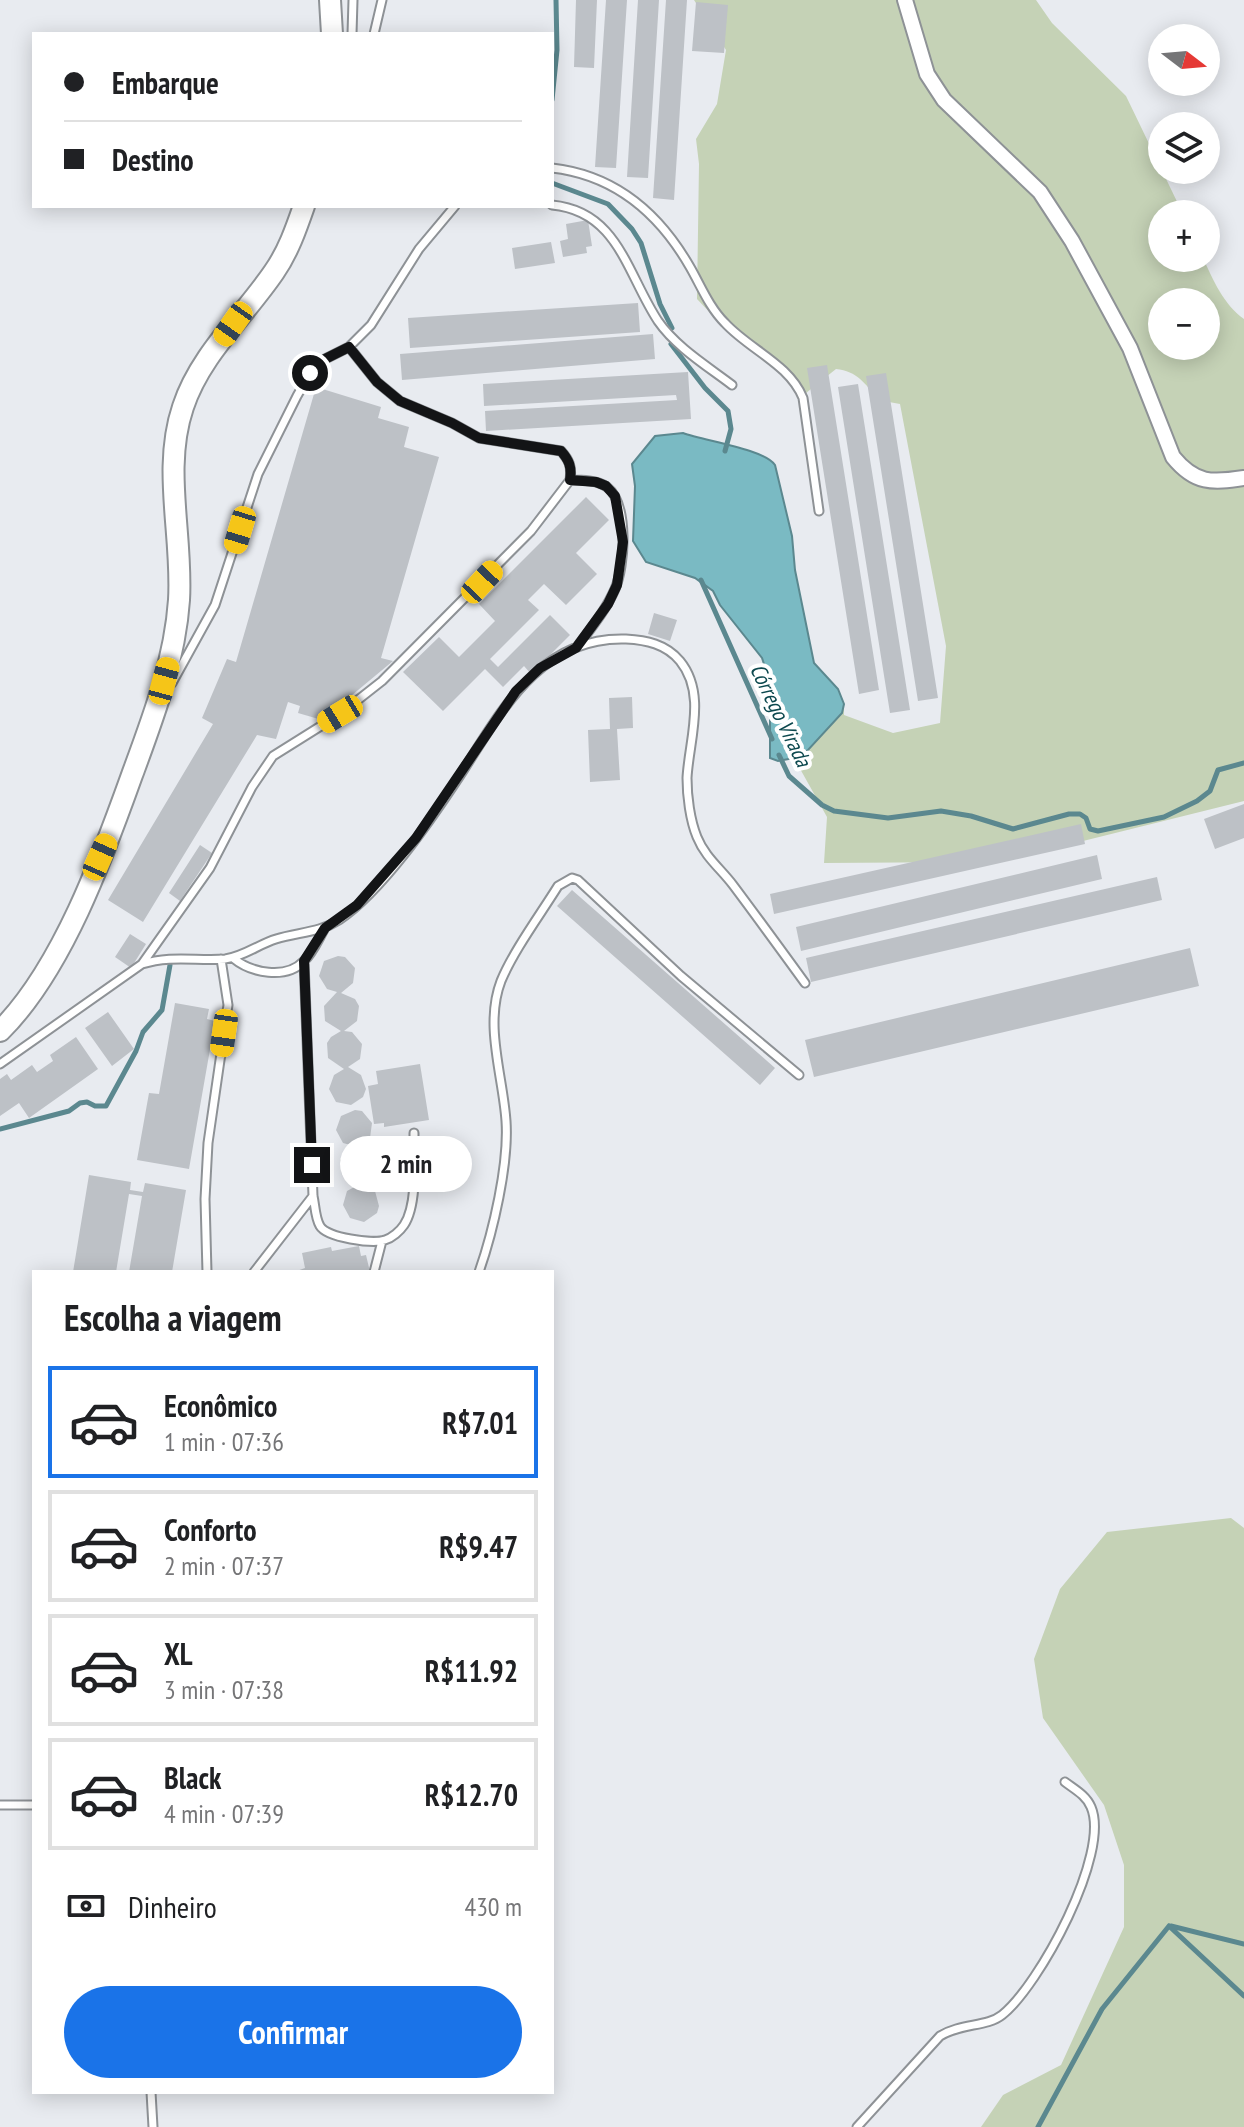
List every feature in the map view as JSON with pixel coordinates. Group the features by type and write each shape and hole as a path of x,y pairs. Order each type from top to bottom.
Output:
{"street":[{"path":"330,0 332,32"},
{"path":"905,0 927,74 944,100 1040,192 1072,241 1130,348 1173,457 1184,471 1198,479 1220,482 1244,478"},
{"path":"0,1031 19,1012 42,979 65,937 112,830 153,717 175,641 179,598 173,459 183,407 192,385 211,355 276,269 294,237 303,208"}],"lane":[{"path":"352,32 353,0"},
{"path":"374,32 382,0"},
{"path":"554,168 590,175 613,185 642,206 677,245 712,309 736,334 797,383 803,398 819,511"},
{"path":"554,205 580,210 602,226 627,261 659,322 676,341 732,385"},
{"path":"153,717 215,605 258,474 310,373 325,359 349,347 383,310 419,249 453,208"},
{"path":"0,1064 142,964 210,868 252,787 273,756 340,714 382,681 531,531 570,480 572,470 569,460 561,451 479,438 400,401 377,382 349,347"},
{"path":"570,480 596,482 606,486 615,496 623,542 617,585 608,604 576,648"},
{"path":"233,958 255,970 279,972 304,961 325,928 357,905 416,838 516,691 540,668 576,648 599,640 644,640 668,649 680,660 689,675 695,698 687,780 697,837 709,858 731,882 805,983"},
{"path":"480,1270 496,1206 506,1124 494,1026 496,1002 501,981 558,886 565,881 572,878 578,880 681,976 799,1075"},
{"path":"142,964 160,958 233,958 276,939 325,928"},
{"path":"207,1270 205,1199 208,1143 228,1005 221,959"},
{"path":"304,961 313,1196 319,1225 326,1232 357,1240 382,1241 405,1224 411,1206 414,1133"},
{"path":"256,1270 313,1196"},
{"path":"375,1270 382,1241"},
{"path":"857,2127 940,2036 953,2028 994,2020 1002,2015 1025,1989 1052,1948 1085,1880 1094,1844 1092,1808 1085,1797 1065,1782"},
{"path":"0,1805 32,1805"},
{"path":"151,2094 153,2127"}],"green space":[{"path":"694,0 1036,0 1052,23 1126,96 1148,142 1148,184 1169,184 1176,200 1148,200 1148,272 1210,272 1218,288 1148,288 1148,360 1220,360 1220,291 1244,319 1244,801 1079,842 972,862 824,863 827,817 794,758 824,734 844,704 844,715 893,733 940,723 946,646 900,404 878,400 855,375 836,369 806,393 734,338 697,299 699,164 696,139 717,104 726,50"},
{"path":"1231,1518 1244,1528 1244,2127 981,2127 1003,2095 1061,2065 1124,1927 1124,1865 1104,1805 1043,1718 1034,1659 1060,1589 1107,1532"}],"water":[{"path":"683,433 759,454 775,465 792,536 795,570 814,663 838,689 844,704 842,713 808,750 794,758 778,761 770,758 770,682 762,658 720,605 713,591 695,578 646,562 633,541 635,486 632,464 655,436"}],"building":[{"path":"576,0 597,0 594,68 574,67"},
{"path":"606,0 627,0 616,168 595,167"},
{"path":"638,0 659,0 648,178 627,177"},
{"path":"666,0 687,0 674,200 653,198"},
{"path":"696,2 728,5 724,53 692,51"},
{"path":"588,220 592,246 586,247 587,253 563,257 560,241 568,239 566,224"},
{"path":"551,242 555,263 515,269 512,248"},
{"path":"638,303 640,332 410,348 408,318"},
{"path":"653,334 655,359 402,380 400,354"},
{"path":"827,365 879,690 859,694 807,368"},
{"path":"688,372 691,419 486,431 485,411 677,400 676,395 484,406 483,384"},
{"path":"886,373 938,698 918,701 866,376"},
{"path":"858,384 910,710 890,713 838,387"},
{"path":"316,387 381,407 378,418 409,427 404,447 439,457 381,658 393,661 322,720 298,713 300,706 288,702 276,739 257,735 143,922 108,900 213,724 202,718 227,659 236,662"},
{"path":"586,497 609,520 576,553 597,574 566,605 544,584 528,600 539,610 490,659 498,667 550,615 570,635 531,674 524,666 503,687 485,669 443,711 403,672 439,637 459,657 495,621 479,604"},
{"path":"654,613 677,620 670,641 648,634"},
{"path":"632,697 633,728 617,729 620,780 590,782 588,730 610,729 609,698"},
{"path":"1244,804 1244,838 1215,849 1204,819"},
{"path":"1081,824 1085,844 774,914 770,894"},
{"path":"200,845 212,853 180,901 169,893"},
{"path":"1097,855 1102,879 801,951 796,927"},
{"path":"1157,877 1162,900 811,982 806,958"},
{"path":"572,890 775,1068 760,1085 557,906"},
{"path":"130,934 146,944 131,968 115,957"},
{"path":"1190,948 1199,986 814,1077 805,1040"},
{"path":"345,957 355,968 353,983 341,993 355,999 359,1006 357,1021 344,1031 352,1032 362,1044 360,1059 348,1067 361,1075 366,1089 363,1097 351,1105 336,1102 329,1089 334,1075 344,1069 328,1058 327,1043 341,1031 325,1021 324,1006 337,992 327,989 319,976 324,961"},
{"path":"175,1003 209,1009 207,1019 215,1021 189,1169 137,1160 149,1093 159,1094"},
{"path":"108,1012 134,1049 112,1066 85,1028"},
{"path":"76,1037 98,1069 29,1118 19,1103 0,1116 0,1079 7,1074 11,1080 32,1065 37,1072 53,1061 50,1055"},
{"path":"420,1064 429,1120 384,1127 384,1123 374,1124 368,1086 378,1084 376,1071"},
{"path":"355,1110 362,1111 372,1123 370,1138 358,1147 366,1149 375,1160 374,1175 361,1185 375,1191 379,1206 377,1213 364,1222 350,1218 343,1205 347,1191 358,1185 342,1175 340,1160 354,1146 343,1143 336,1130 341,1116"},
{"path":"89,1175 131,1182 130,1190 143,1192 145,1183 186,1190 172,1270 129,1270 142,1196 129,1194 116,1270 73,1270"},
{"path":"359,1246 361,1256 366,1255 370,1270 300,1270 305,1268 302,1253 331,1247 332,1251"}],"waterway":[{"path":"554,80 556,0"},
{"path":"554,184 608,204 632,229 641,243 660,304 672,328"},
{"path":"671,344 705,388 728,411 731,429 725,451"},
{"name":"Córrego Virada","path":"701,580 772,739"},
{"name":"Córrego Virada","path":"779,755 789,776 822,805 834,811 888,818 941,811 971,816 1013,829 1069,814 1080,814 1086,818 1090,829 1098,831 1164,817 1210,791 1218,770 1244,763"},
{"name":"Córrego Virada","path":"0,1129 69,1111 80,1103 106,1106 143,1032 162,1010 170,965"},
{"path":"1169,1926 1244,1996"},
{"path":"1038,2127 1102,2009 1169,1926"},
{"path":"1171,1926 1244,1944"}],"route":[{"path":"310,373 325,359 349,347 377,382 400,401 479,438 561,451 569,460 572,470 570,480 596,482 606,486 615,496 623,542 617,585 608,604 576,648 540,668 516,691 416,838 357,905 325,928 304,961 312,1165"}]}
